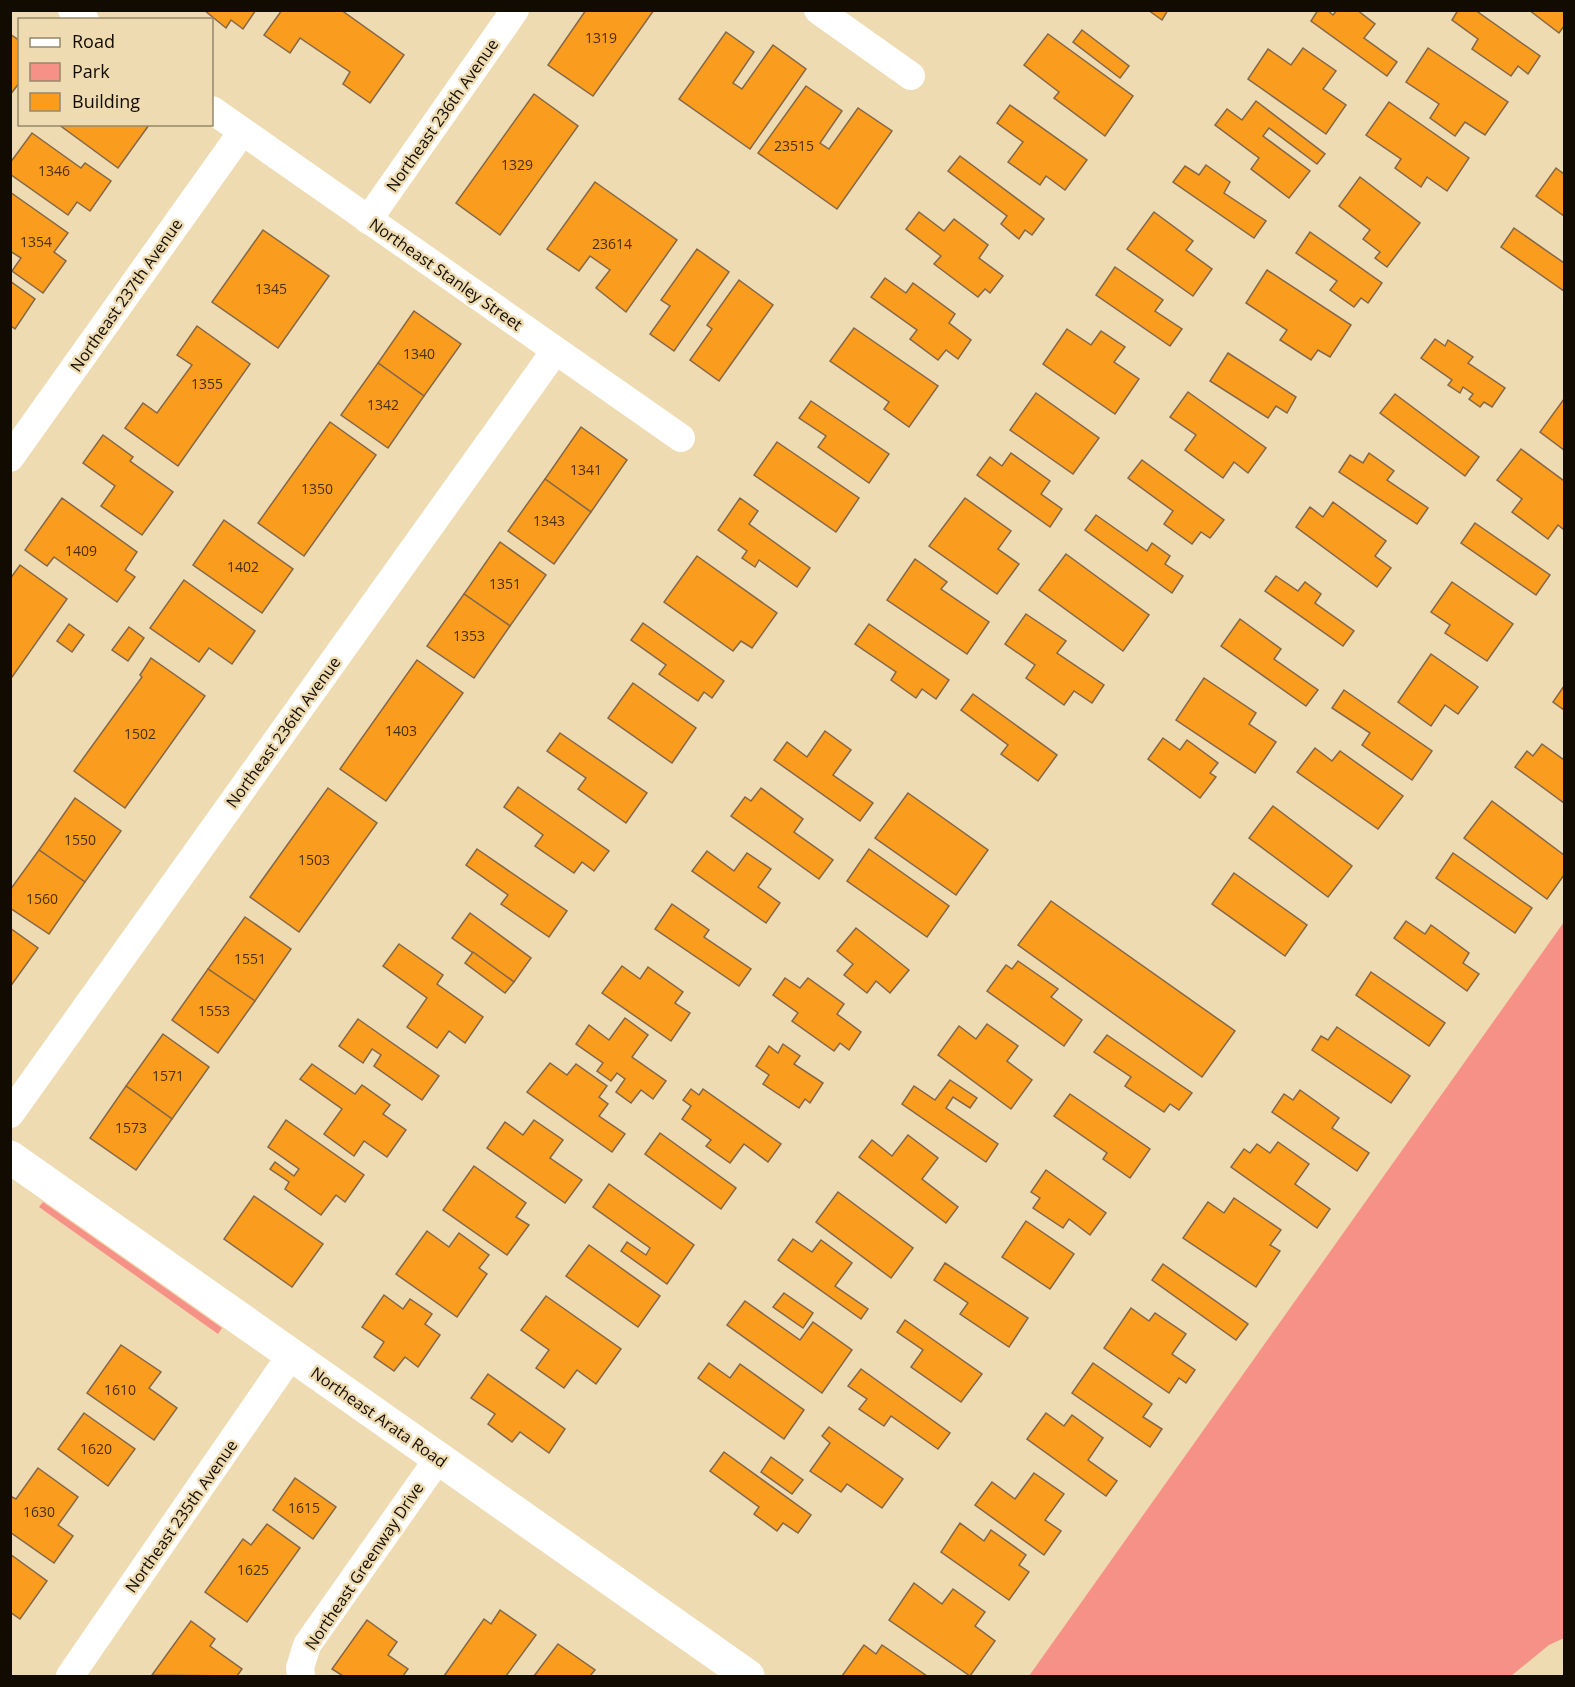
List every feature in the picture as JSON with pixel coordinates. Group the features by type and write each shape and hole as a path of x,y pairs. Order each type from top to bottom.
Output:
{"street":[{"name":"Northeast 236th Avenue","path":"368,220 515,10"},
{"path":"818,10 911,76"},
{"name":"Northeast Stanley Street","path":"213,111 681,438"},
{"name":"Northeast 237th Avenue","path":"10,458 242,132"},
{"name":"Northeast 236th Avenue","path":"10,1114 555,351"},
{"name":"Northeast Arata Road","path":"10,1157 748,1677"},
{"name":"Northeast 235th Avenue","path":"70,1677 291,1355"},
{"name":"Northeast Greenway Drive","path":"301,1677 300,1668 307,1645 438,1458"}],"green space":[{"path":"1564,922 1564,1638 1549,1645 1511,1676 1029,1676"},
{"path":"43,1202 222,1328 218,1334 39,1207"}],"building":[{"path":"204,10 256,10 243,29 231,20 226,28"},
{"path":"282,10 341,10 404,55 370,103 343,84 350,72 300,38 290,53 264,35"},
{"path":"586,10 654,10 593,96 548,65"},
{"path":"1148,10 1168,10 1162,20"},
{"path":"1318,10 1327,10 1333,15 1337,10 1357,10 1375,24 1364,38 1397,62 1387,76 1311,21"},
{"path":"1458,10 1475,10 1540,56 1528,74 1518,66 1511,76 1472,49 1478,39 1452,20"},
{"path":"1529,10 1564,10 1564,26 1559,33"},
{"path":"1082,30 1129,66 1120,78 1073,42"},
{"path":"726,32 754,52 733,83 742,89 773,45 806,69 750,149 679,99"},
{"path":"10,34 18,40 18,85 10,95"},
{"path":"1048,34 1133,96 1105,136 1054,98 1059,92 1024,65"},
{"path":"1303,48 1336,71 1323,89 1346,105 1326,134 1248,79 1268,49 1291,65"},
{"path":"1428,48 1508,102 1485,135 1465,122 1455,136 1430,118 1439,104 1406,82"},
{"path":"806,86 842,111 820,143 829,149 858,108 892,131 837,209 758,153"},
{"path":"534,94 578,126 500,235 456,203"},
{"path":"1256,101 1325,154 1317,164 1269,128 1263,136 1310,171 1289,198 1251,169 1259,158 1215,125 1227,109 1242,120"},
{"path":"1389,102 1469,158 1447,191 1427,177 1421,187 1395,168 1401,159 1366,135"},
{"path":"1010,105 1087,160 1065,190 1046,176 1040,185 1008,162 1023,142 997,123"},
{"path":"61,126 148,126 118,168"},
{"path":"32,133 81,168 85,163 111,181 90,211 77,202 68,215 10,174 10,163"},
{"path":"960,156 1044,219 1032,235 1025,230 1019,239 1001,224 1007,216 948,171"},
{"path":"1206,165 1230,182 1224,193 1266,221 1254,238 1173,182 1185,166 1199,175"},
{"path":"1556,168 1564,174 1564,216 1536,196"},
{"path":"1360,177 1420,223 1387,267 1375,258 1380,252 1363,239 1370,230 1339,206"},
{"path":"595,182 677,240 626,312 596,288 610,270 590,256 579,271 547,249"},
{"path":"10,192 68,233 54,252 66,261 43,293 12,271 21,258 10,251"},
{"path":"919,212 944,231 954,219 988,245 979,258 1003,276 990,293 985,289 978,297 934,264 941,256 906,229"},
{"path":"1154,212 1193,241 1186,250 1212,269 1193,296 1127,249"},
{"path":"1514,228 1564,263 1564,291 1501,247"},
{"path":"263,230 329,276 278,348 212,302"},
{"path":"1310,232 1382,283 1368,303 1361,298 1354,307 1330,290 1337,281 1296,253"},
{"path":"697,249 729,272 674,351 650,334 670,306 661,300"},
{"path":"1115,267 1163,300 1155,311 1182,329 1170,346 1096,295"},
{"path":"1267,270 1351,325 1330,357 1318,350 1311,360 1280,340 1287,330 1246,303"},
{"path":"885,278 906,293 913,283 955,314 949,323 971,340 958,359 946,350 938,360 910,339 917,330 871,297"},
{"path":"739,280 773,305 719,381 690,360 712,329 707,325"},
{"path":"10,281 35,299 15,329 10,325"},
{"path":"414,311 461,344 424,396 378,363"},
{"path":"197,326 250,364 178,466 125,428 143,403 157,413 192,365 177,355"},
{"path":"854,328 938,386 909,427 884,409 889,402 830,361"},
{"path":"1067,329 1091,345 1101,331 1125,347 1114,362 1139,379 1115,414 1043,364"},
{"path":"1435,339 1445,346 1448,340 1473,357 1468,363 1505,388 1492,407 1484,402 1480,407 1469,399 1473,394 1463,387 1460,393 1448,385 1452,380 1421,358"},
{"path":"1228,353 1296,397 1287,413 1276,406 1268,418 1210,381"},
{"path":"378,363 424,396 388,448 341,415"},
{"path":"1188,392 1266,448 1248,473 1234,462 1223,478 1185,450 1196,435 1170,417"},
{"path":"1036,393 1099,438 1073,474 1010,430"},
{"path":"1395,394 1479,457 1465,476 1380,413"},
{"path":"1564,399 1564,450 1540,432"},
{"path":"811,401 889,454 869,483 818,447 826,436 799,418"},
{"path":"330,422 376,455 304,556 258,523"},
{"path":"581,427 627,460 591,512 545,479"},
{"path":"103,435 133,457 130,461 173,492 142,535 101,506 115,486 83,463"},
{"path":"777,442 859,498 836,532 754,475"},
{"path":"1521,449 1564,481 1564,530 1558,525 1548,539 1512,512 1522,499 1497,480"},
{"path":"1011,453 1050,481 1041,494 1062,509 1050,527 977,475 990,457 1002,466"},
{"path":"1369,453 1394,471 1387,480 1428,508 1417,524 1339,472 1350,455 1363,463"},
{"path":"1142,460 1224,520 1210,538 1201,532 1192,544 1164,524 1173,511 1128,478"},
{"path":"545,479 591,512 554,564 508,531"},
{"path":"62,498 137,552 125,570 135,577 117,602 54,557 47,566 25,550"},
{"path":"740,498 758,511 749,524 810,568 797,587 759,560 755,567 742,558 747,551 718,530"},
{"path":"965,498 1011,531 998,549 1019,564 997,594 929,546"},
{"path":"1333,502 1386,541 1375,556 1391,568 1377,587 1296,527 1310,507 1323,517"},
{"path":"1096,515 1147,551 1152,543 1170,556 1165,564 1183,576 1172,593 1085,530"},
{"path":"224,520 293,569 262,613 193,565"},
{"path":"1475,523 1550,575 1536,595 1461,543"},
{"path":"500,542 546,575 510,626 464,594"},
{"path":"1066,554 1149,615 1123,651 1039,590"},
{"path":"697,556 777,613 752,648 741,641 733,651 664,602"},
{"path":"915,559 947,582 941,589 989,622 967,654 887,600"},
{"path":"20,565 67,599 10,680 10,579"},
{"path":"1276,576 1298,591 1305,582 1321,594 1315,603 1354,631 1343,646 1265,591"},
{"path":"184,580 255,631 232,664 209,648 199,662 150,628"},
{"path":"1452,582 1513,624 1487,661 1445,633 1450,625 1431,612"},
{"path":"464,594 510,626 474,678 427,646"},
{"path":"1026,614 1066,641 1057,653 1104,685 1092,703 1074,691 1064,705 1026,678 1035,665 1005,644"},
{"path":"1240,619 1281,649 1274,659 1318,690 1306,706 1221,646"},
{"path":"643,623 724,681 712,698 704,692 698,701 659,674 666,665 631,640"},
{"path":"69,624 84,635 72,652 57,641"},
{"path":"869,624 949,680 936,699 922,689 916,698 891,680 896,672 855,644"},
{"path":"129,627 144,638 128,661 112,650"},
{"path":"1431,654 1478,687 1458,714 1445,705 1431,726 1398,702"},
{"path":"151,658 205,696 125,808 74,771 142,677 140,675"},
{"path":"417,660 463,693 386,801 340,769"},
{"path":"1204,678 1256,713 1249,724 1276,742 1255,773 1176,720"},
{"path":"633,683 696,728 672,763 608,718"},
{"path":"1564,686 1564,710 1553,702"},
{"path":"1344,690 1432,751 1412,780 1362,745 1370,733 1332,708"},
{"path":"973,694 1057,755 1038,781 1001,754 1008,745 961,710"},
{"path":"825,731 851,750 833,775 873,803 860,821 774,760 787,742 807,757"},
{"path":"560,733 647,793 626,823 578,789 586,778 547,751"},
{"path":"1163,738 1180,750 1187,740 1218,763 1210,773 1216,777 1200,798 1148,759"},
{"path":"1542,744 1564,760 1564,803 1515,767 1527,751 1533,756"},
{"path":"1315,748 1332,761 1340,751 1403,796 1378,829 1297,772"},
{"path":"518,787 609,851 594,871 582,862 574,873 535,846 543,835 504,807"},
{"path":"328,788 377,823 299,932 250,897"},
{"path":"761,788 803,819 794,832 833,860 819,879 731,816 745,797 751,801"},
{"path":"908,793 988,850 956,895 875,838"},
{"path":"75,798 121,831 85,882 39,850"},
{"path":"1492,801 1564,855 1564,875 1547,899 1464,838"},
{"path":"1273,806 1352,866 1328,897 1249,838"},
{"path":"477,849 567,911 549,937 501,904 508,895 466,865"},
{"path":"869,849 949,906 927,937 847,881"},
{"path":"39,850 85,882 49,934 10,908 10,890"},
{"path":"707,851 734,871 747,853 771,869 758,887 780,903 766,923 692,871"},
{"path":"1453,853 1532,908 1515,933 1436,878"},
{"path":"1234,873 1307,925 1285,956 1212,904"},
{"path":"1051,901 1235,1031 1202,1077 1018,945"},
{"path":"672,904 709,930 704,937 751,969 739,986 655,929"},
{"path":"470,913 531,958 514,982 452,938"},
{"path":"245,917 291,949 255,1001 208,969"},
{"path":"1406,921 1425,934 1431,925 1469,953 1463,963 1479,974 1467,991 1394,938"},
{"path":"10,928 38,948 10,987"},
{"path":"856,928 909,970 890,993 876,981 867,993 844,975 853,964 837,951"},
{"path":"399,944 443,975 437,984 483,1017 465,1043 449,1031 437,1048 407,1027 427,998 383,966"},
{"path":"473,952 514,982 505,993 465,963"},
{"path":"1018,961 1058,989 1051,997 1082,1020 1064,1046 987,991 1006,965 1012,969"},
{"path":"622,966 640,979 648,967 683,992 675,1003 690,1013 671,1041 602,993"},
{"path":"208,969 255,1001 218,1053 172,1020"},
{"path":"1371,972 1445,1023 1429,1046 1356,995"},
{"path":"785,978 800,988 808,978 844,1004 837,1014 861,1032 849,1050 840,1043 834,1051 792,1021 798,1013 773,995"},
{"path":"625,1018 648,1035 632,1057 666,1081 653,1099 641,1090 631,1103 616,1092 625,1079 617,1073 611,1081 597,1071 603,1063 576,1044 589,1025 609,1040"},
{"path":"358,1019 439,1076 422,1100 374,1066 381,1055 372,1049 363,1063 339,1046"},
{"path":"987,1024 1018,1046 1007,1061 1032,1080 1011,1109 938,1055 959,1026 976,1039"},
{"path":"1337,1027 1410,1076 1391,1103 1312,1050 1321,1036 1328,1040"},
{"path":"163,1034 209,1067 172,1119 126,1086"},
{"path":"1107,1035 1192,1093 1179,1110 1170,1104 1164,1112 1125,1086 1131,1077 1094,1052"},
{"path":"783,1044 800,1056 794,1064 823,1083 810,1103 805,1099 799,1108 763,1084 769,1075 756,1066 769,1046 778,1053"},
{"path":"550,1063 567,1075 576,1064 607,1086 599,1097 608,1104 599,1116 625,1134 612,1152 527,1092"},
{"path":"312,1064 355,1094 362,1085 390,1105 383,1114 406,1130 387,1157 364,1141 354,1156 324,1134 342,1109 300,1079"},
{"path":"950,1080 977,1098 970,1108 953,1097 946,1108 998,1144 986,1162 902,1104 914,1086 935,1100"},
{"path":"126,1086 172,1119 136,1170 90,1138"},
{"path":"691,1089 699,1095 703,1089 781,1144 768,1162 744,1144 730,1163 706,1146 711,1140 682,1119 691,1106 683,1100"},
{"path":"1300,1090 1339,1118 1332,1128 1369,1153 1357,1171 1272,1112 1284,1094 1293,1100"},
{"path":"1070,1094 1150,1149 1130,1178 1103,1159 1107,1153 1054,1116"},
{"path":"286,1120 364,1175 345,1202 336,1195 321,1215 285,1189 289,1182 270,1169 275,1162 294,1176 299,1169 268,1147"},
{"path":"534,1120 563,1140 550,1158 582,1180 565,1203 487,1148 505,1122 523,1135"},
{"path":"660,1133 736,1188 721,1209 645,1154"},
{"path":"908,1135 938,1158 922,1179 958,1207 946,1223 859,1157 872,1140 892,1156"},
{"path":"1278,1142 1309,1164 1295,1184 1330,1209 1317,1228 1231,1167 1244,1149 1250,1153 1257,1144 1270,1153"},
{"path":"474,1166 526,1203 516,1217 529,1225 507,1255 443,1210"},
{"path":"1046,1170 1106,1213 1090,1235 1069,1219 1063,1228 1033,1208 1040,1198 1031,1192"},
{"path":"609,1184 694,1245 667,1284 621,1251 627,1242 646,1255 650,1248 593,1207"},
{"path":"838,1192 913,1248 891,1278 816,1222"},
{"path":"254,1196 323,1244 292,1287 224,1239"},
{"path":"1234,1198 1281,1230 1270,1245 1280,1251 1256,1287 1183,1238 1208,1202 1224,1213"},
{"path":"1026,1221 1074,1254 1050,1289 1002,1257"},
{"path":"427,1231 449,1247 459,1233 489,1255 479,1268 487,1274 457,1317 396,1274"},
{"path":"793,1239 812,1252 821,1240 852,1263 835,1286 868,1309 861,1319 778,1260"},
{"path":"589,1245 660,1296 638,1327 566,1276"},
{"path":"945,1263 1028,1318 1009,1347 960,1314 968,1303 934,1280"},
{"path":"1163,1264 1248,1324 1236,1340 1152,1280"},
{"path":"784,1293 813,1313 803,1328 773,1307"},
{"path":"384,1295 403,1309 410,1299 432,1314 425,1324 440,1335 418,1367 405,1357 394,1371 374,1357 384,1342 362,1327"},
{"path":"546,1296 621,1349 596,1384 577,1370 564,1388 536,1368 549,1350 521,1330"},
{"path":"745,1301 800,1340 813,1322 852,1350 822,1393 727,1325"},
{"path":"1131,1308 1149,1321 1155,1313 1186,1334 1172,1354 1195,1370 1186,1383 1179,1378 1169,1393 1104,1348"},
{"path":"905,1320 982,1374 961,1402 911,1367 923,1350 897,1332"},
{"path":"121,1345 161,1372 149,1388 177,1408 154,1440 87,1393"},
{"path":"709,1363 730,1378 740,1364 804,1410 784,1439 698,1378"},
{"path":"1093,1363 1152,1404 1143,1417 1162,1429 1150,1447 1072,1393"},
{"path":"861,1369 950,1433 938,1449 891,1416 884,1426 859,1409 867,1399 848,1386"},
{"path":"488,1374 565,1429 549,1453 520,1432 512,1442 488,1424 495,1414 471,1398"},
{"path":"84,1413 135,1449 108,1486 58,1449"},
{"path":"1046,1413 1064,1426 1072,1415 1103,1438 1088,1460 1117,1481 1106,1496 1027,1439"},
{"path":"829,1427 903,1479 882,1508 847,1484 841,1492 810,1471 830,1443 822,1436"},
{"path":"724,1452 811,1515 798,1533 783,1523 777,1531 754,1514 759,1507 710,1471"},
{"path":"771,1457 803,1480 792,1494 761,1472"},
{"path":"38,1468 78,1497 58,1525 73,1536 54,1563 10,1532 10,1496 16,1499"},
{"path":"1034,1473 1064,1494 1045,1520 1061,1531 1044,1555 975,1505 992,1482 1015,1499"},
{"path":"295,1478 336,1507 313,1539 273,1510"},
{"path":"960,1523 984,1541 991,1530 1026,1555 1019,1565 1029,1572 1009,1600 941,1552"},
{"path":"267,1524 300,1548 247,1622 205,1592 243,1539 251,1545"},
{"path":"10,1554 47,1581 20,1619 10,1612"},
{"path":"914,1583 942,1604 953,1589 985,1612 975,1626 995,1641 970,1676 889,1620"},
{"path":"500,1610 536,1635 506,1676 444,1676 484,1619 491,1624"},
{"path":"367,1620 397,1642 388,1655 408,1669 403,1676 343,1676 332,1669"},
{"path":"191,1621 215,1639 210,1646 242,1669 237,1676 152,1675"},
{"path":"558,1644 595,1670 590,1676 534,1676"},
{"path":"864,1645 876,1654 882,1645 927,1676 842,1676"}]}
